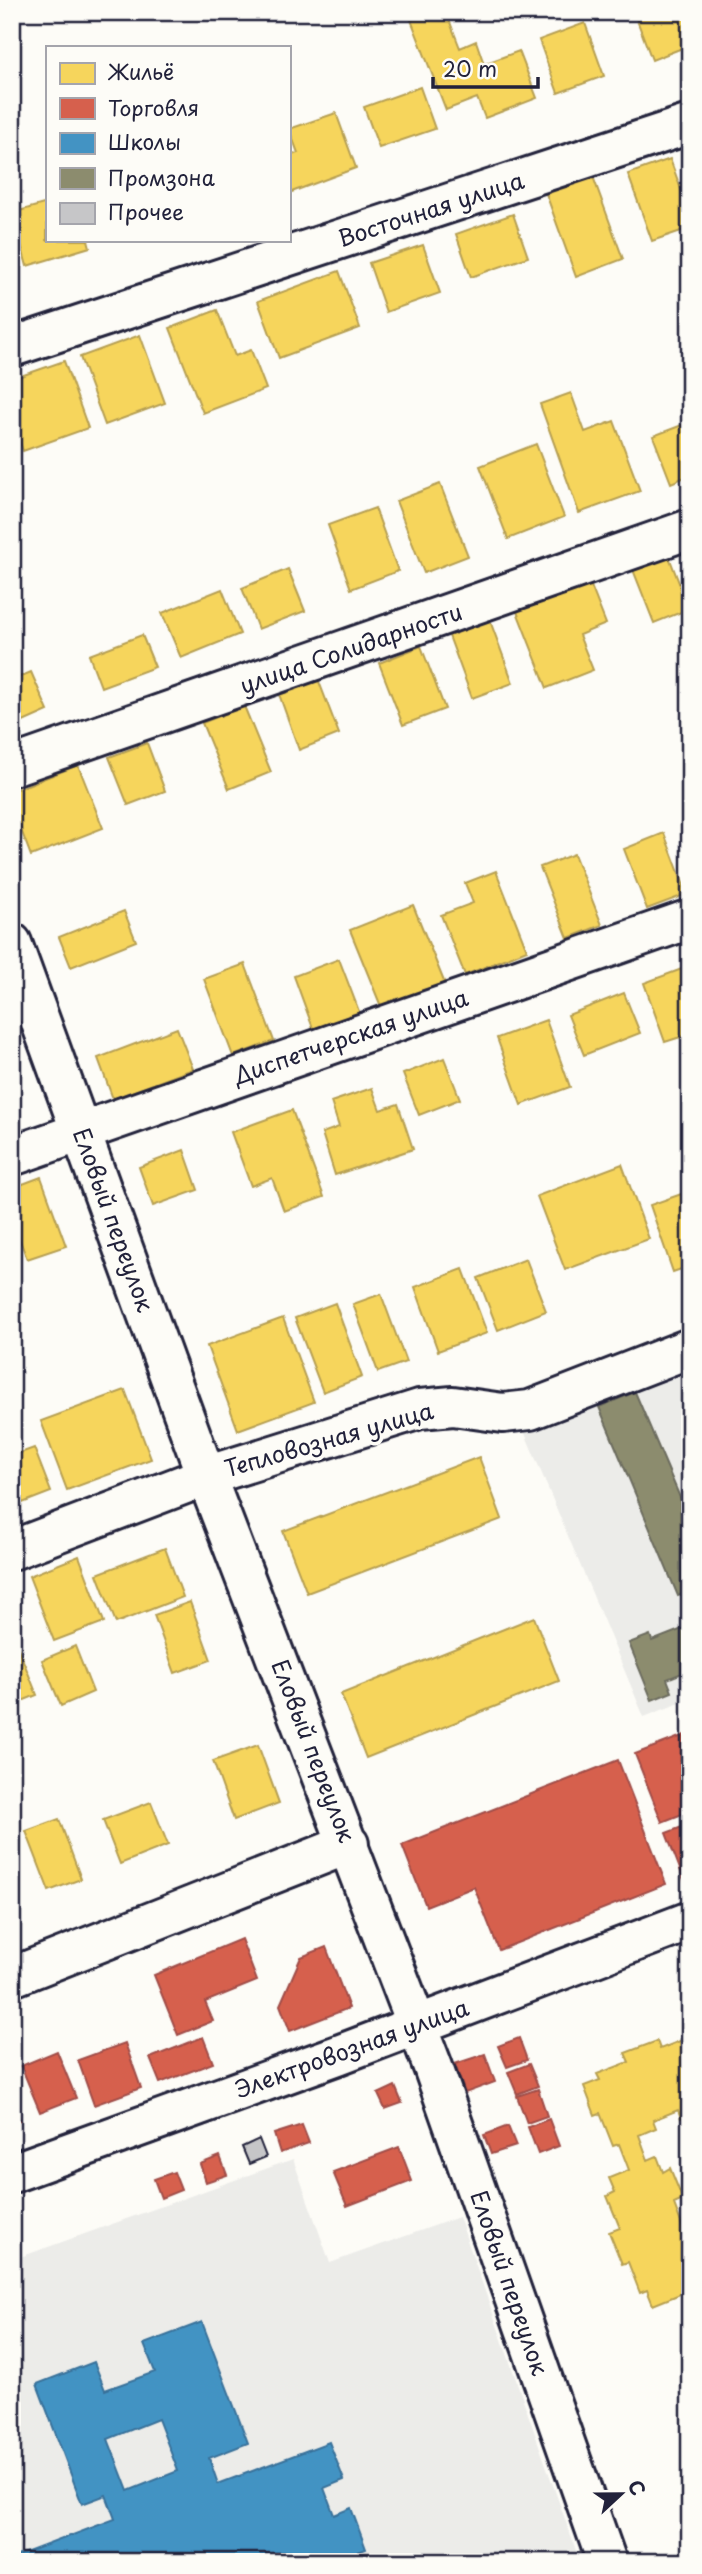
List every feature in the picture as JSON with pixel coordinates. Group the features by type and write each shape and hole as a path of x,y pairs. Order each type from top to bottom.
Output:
{"street":[{"name":"Восточная улица","path":"12,347 690,124"},
{"name":"улица Солидарности","path":"12,766 690,529"},
{"name":"Диспетчерская улица","path":"12,1156 690,919"},
{"name":"Еловый переулок","path":"12,943 206,1476 417,2026 607,2562"},
{"name":"Тепловозная улица","path":"12,1550 206,1476 419,1409 453,1406 503,1413 530,1410 690,1348"},
{"path":"12,1977 349,1844"},
{"name":"Электровозная улица","path":"12,2173 417,2026 690,1921"}],"shaded area":[{"path":"690,1367 690,1699 644,1717 524,1431"},
{"path":"293,2159 330,2263 459,2217 580,2562 12,2562 12,2260"}],"building: Жильё":[{"path":"408,12 446,12 460,48 476,41 484,64 519,51 537,98 485,118 477,98 446,110"},
{"path":"634,12 687,12 690,45 652,60"},
{"path":"585,23 604,76 558,93 539,40"},
{"path":"420,87 435,129 379,148 364,107"},
{"path":"336,113 356,168 290,193 290,156 298,153 290,129"},
{"path":"670,159 690,214 690,228 652,241 628,174"},
{"path":"591,171 623,259 576,277 544,188"},
{"path":"46,203 46,242 89,242 90,247 27,266 12,213"},
{"path":"513,214 528,257 471,277 456,234"},
{"path":"423,245 440,293 386,312 369,263"},
{"path":"339,271 360,328 279,358 258,301"},
{"path":"217,310 235,356 251,350 266,389 203,413 170,328"},
{"path":"140,335 165,403 105,425 80,357"},
{"path":"64,361 88,428 23,451 12,420 12,379"},
{"path":"571,393 585,432 614,421 640,491 579,513 540,404"},
{"path":"690,422 690,475 671,483 653,436"},
{"path":"536,444 564,517 508,539 480,466"},
{"path":"440,484 468,556 424,573 396,501"},
{"path":"375,508 398,571 351,589 328,525"},
{"path":"668,554 689,609 654,623 632,567"},
{"path":"288,569 305,611 258,629 242,588"},
{"path":"589,581 606,624 579,635 593,670 547,688 516,609"},
{"path":"222,589 240,634 181,658 162,613"},
{"path":"489,618 513,683 472,698 448,633"},
{"path":"142,635 155,667 101,687 89,655"},
{"path":"421,646 445,709 403,725 379,663"},
{"path":"31,672 48,711 12,727 12,680"},
{"path":"318,679 339,734 299,750 279,694"},
{"path":"244,706 271,772 229,789 202,723"},
{"path":"147,743 165,791 128,805 109,757"},
{"path":"78,765 103,828 31,856 12,806 12,791"},
{"path":"664,833 687,894 647,909 624,849"},
{"path":"574,854 602,925 568,938 540,867"},
{"path":"496,871 527,950 465,975 441,915 473,903 465,883"},
{"path":"413,905 445,984 382,1009 350,930"},
{"path":"124,911 136,941 71,967 59,937"},
{"path":"339,959 360,1014 314,1031 294,976"},
{"path":"245,964 274,1041 233,1056 204,979"},
{"path":"690,966 690,1034 665,1042 644,983"},
{"path":"624,993 640,1033 584,1055 568,1015"},
{"path":"546,1020 570,1087 521,1105 497,1038"},
{"path":"177,1028 193,1069 113,1099 98,1058"},
{"path":"444,1058 460,1099 419,1115 403,1074"},
{"path":"372,1088 380,1110 398,1104 413,1149 335,1175 322,1133 339,1127 331,1102"},
{"path":"292,1110 324,1197 284,1211 272,1178 251,1186 231,1132"},
{"path":"184,1150 198,1190 153,1206 139,1167"},
{"path":"622,1164 649,1239 565,1270 537,1196"},
{"path":"41,1177 66,1246 27,1259 12,1219 12,1188"},
{"path":"690,1191 690,1266 673,1272 650,1205"},
{"path":"526,1259 546,1311 498,1330 478,1278"},
{"path":"463,1269 487,1333 438,1351 415,1287"},
{"path":"381,1294 406,1362 378,1372 353,1304"},
{"path":"335,1303 362,1377 323,1392 295,1318"},
{"path":"283,1318 314,1402 238,1430 207,1346"},
{"path":"125,1390 151,1459 67,1490 41,1421"},
{"path":"34,1448 51,1492 12,1507 12,1456"},
{"path":"479,1457 502,1519 307,1593 283,1531"},
{"path":"165,1548 183,1597 116,1623 97,1574"},
{"path":"79,1556 104,1622 54,1641 29,1576"},
{"path":"190,1602 211,1660 175,1673 154,1615"},
{"path":"534,1617 559,1681 366,1758 341,1694"},
{"path":"12,1633 37,1695 12,1705"},
{"path":"75,1646 93,1692 61,1706 42,1660"},
{"path":"258,1745 279,1803 234,1820 213,1761"},
{"path":"151,1802 168,1845 120,1864 103,1820"},
{"path":"59,1819 81,1879 49,1891 26,1831"},
{"path":"690,2037 690,2115 681,2118 678,2110 653,2120 656,2128 639,2135 648,2160 657,2156 663,2172 670,2168 683,2200 674,2204 686,2236 690,2234 690,2290 653,2305 647,2290 640,2293 628,2262 622,2264 609,2232 620,2228 607,2196 615,2192 609,2178 629,2170 619,2144 613,2146 600,2113 595,2115 584,2086 600,2080 597,2074 629,2062 625,2053 657,2041 660,2049"}],"building: Торговля":[{"path":"690,1733 690,1811 662,1822 635,1754"},
{"path":"618,1760 666,1884 499,1950 474,1887 426,1906 402,1845"},
{"path":"690,1824 690,1880 685,1882 666,1833"},
{"path":"241,1939 257,1981 205,2002 213,2021 178,2035 154,1975"},
{"path":"326,1947 349,2008 290,2031 280,2005 301,1957"},
{"path":"203,2037 213,2063 160,2083 150,2058"},
{"path":"519,2038 527,2060 507,2067 498,2046"},
{"path":"125,2043 141,2088 94,2105 78,2060"},
{"path":"57,2051 76,2098 40,2112 21,2066"},
{"path":"485,2054 495,2082 465,2093 455,2064"},
{"path":"529,2064 538,2086 517,2094 508,2072"},
{"path":"395,2086 402,2103 385,2109 378,2094"},
{"path":"538,2089 547,2116 527,2123 517,2096"},
{"path":"12,2100 20,2120 12,2123"},
{"path":"549,2119 559,2146 538,2154 528,2127"},
{"path":"302,2125 309,2143 280,2153 274,2134"},
{"path":"508,2126 516,2146 491,2154 484,2135"},
{"path":"399,2147 412,2181 347,2206 333,2172"},
{"path":"220,2156 227,2175 206,2182 200,2164"},
{"path":"174,2172 181,2190 161,2198 154,2179"}],"building: Школы":[{"path":"202,2322 248,2443 209,2458 218,2484 329,2442 344,2480 324,2488 334,2515 351,2508 366,2549 332,2562 12,2562 12,2558 115,2519 106,2495 82,2504 37,2384 94,2362 105,2390 155,2372 144,2344","holes":["158,2419 178,2471 128,2491 108,2439"]}],"building: Промзона":[{"path":"635,1392 690,1521 690,1591 678,1596 599,1407"},
{"path":"690,1626 690,1670 667,1679 672,1692 652,1700 629,1643 650,1635 652,1641"}],"building: Прочее":[{"path":"259,2139 266,2157 249,2164 242,2147"}]}
